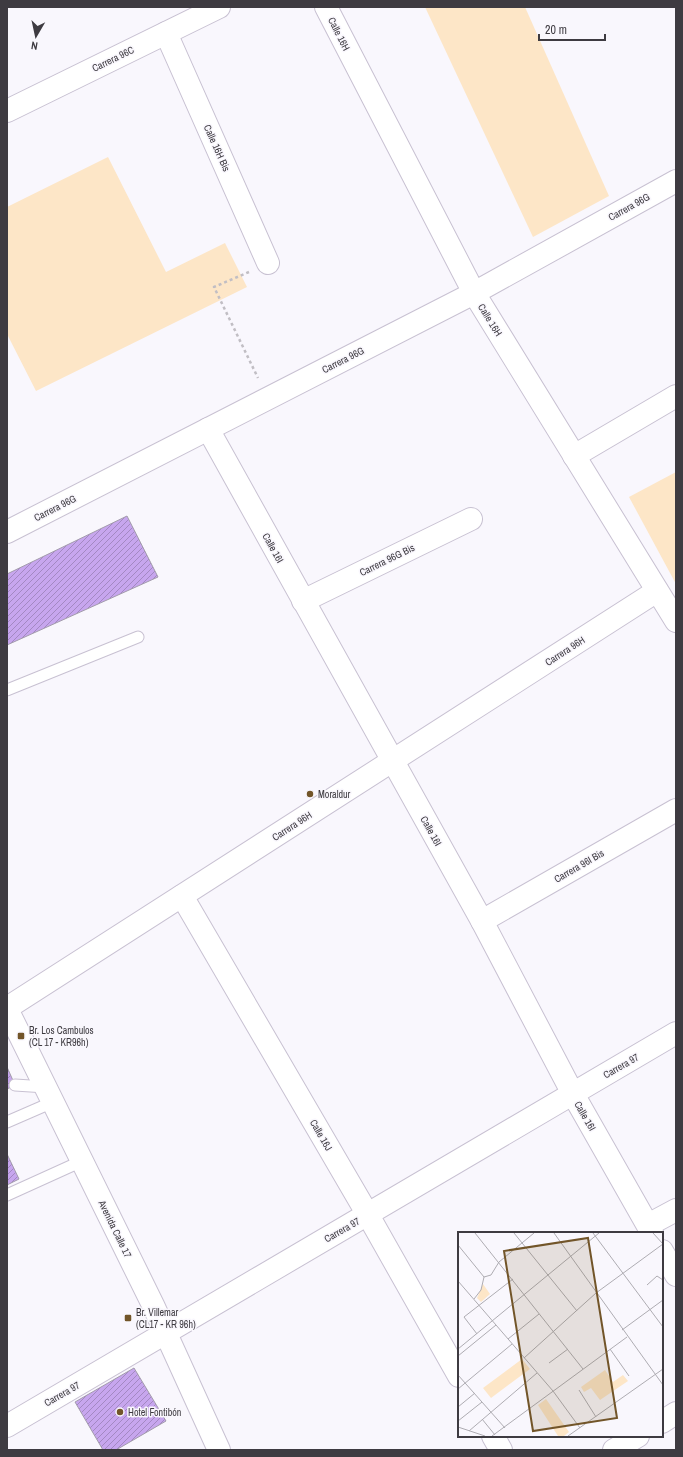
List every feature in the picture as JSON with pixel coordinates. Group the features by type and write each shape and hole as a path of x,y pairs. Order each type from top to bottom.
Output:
{"street":[{"name":"Carrera 96C","path":"7,111 219,7"},
{"name":"Calle 16H","path":"326,7 474,293 676,621"},
{"name":"Calle 16H Bis","path":"166,33 268,263"},
{"name":"Carrera 96G","path":"7,532 474,293 676,181"},
{"path":"574,456 676,396"},
{"name":"Calle 16I","path":"208,429 482,921 573,1094 650,1229"},
{"name":"Carrera 96G Bis","path":"303,601 471,519"},
{"name":"Carrera 96H","path":"8,1017 182,896 657,591"},
{"name":"Carrera 96I Bis","path":"482,921 676,810"},
{"name":"Calle 16J","path":"182,896 368,1214 458,1374"},
{"name":"Avenida Calle 17","path":"8,1017 50,1094 165,1333 219,1450"},
{"name":"Carrera 97","path":"7,1426 676,1033"},
{"path":"650,1229 676,1210"},
{"path":"663,1253 676,1275"},
{"path":"663,1421 676,1413"},
{"path":"494,1437 501,1450"},
{"path":"614,1450 636,1437"}],"lane":[{"path":"7,690 138,637"},
{"path":"15,1085 50,1094"},
{"path":"7,1122 50,1094"},
{"path":"7,1195 82,1161"}],"path":[{"path":"268,263 214,287 268,398"}],"shaded area":[{"path":"425,7 525,7 609,196 533,237"},
{"path":"108,157 166,272 225,243 247,287 36,391 7,334 7,207"},
{"path":"676,472 676,584 629,497"}],"building":[{"path":"127,516 158,577 7,645 7,574"},
{"path":"7,1067 15,1085 7,1089"},
{"path":"7,1154 19,1179 7,1185"},
{"name":"Hotel Fontibón","path":"134,1368 166,1421 116,1450 103,1450 75,1402"}],"place":[{"name":"Moraldur","path":"310,794"},
{"name":"Br. Los Cambulos (CL 17 - KR96h)","path":"21,1036"},
{"name":"Br. Villemar (CL17 - KR 96h)","path":"128,1318"},
{"name":"Hotel Fontibón","path":"120,1412"}]}
